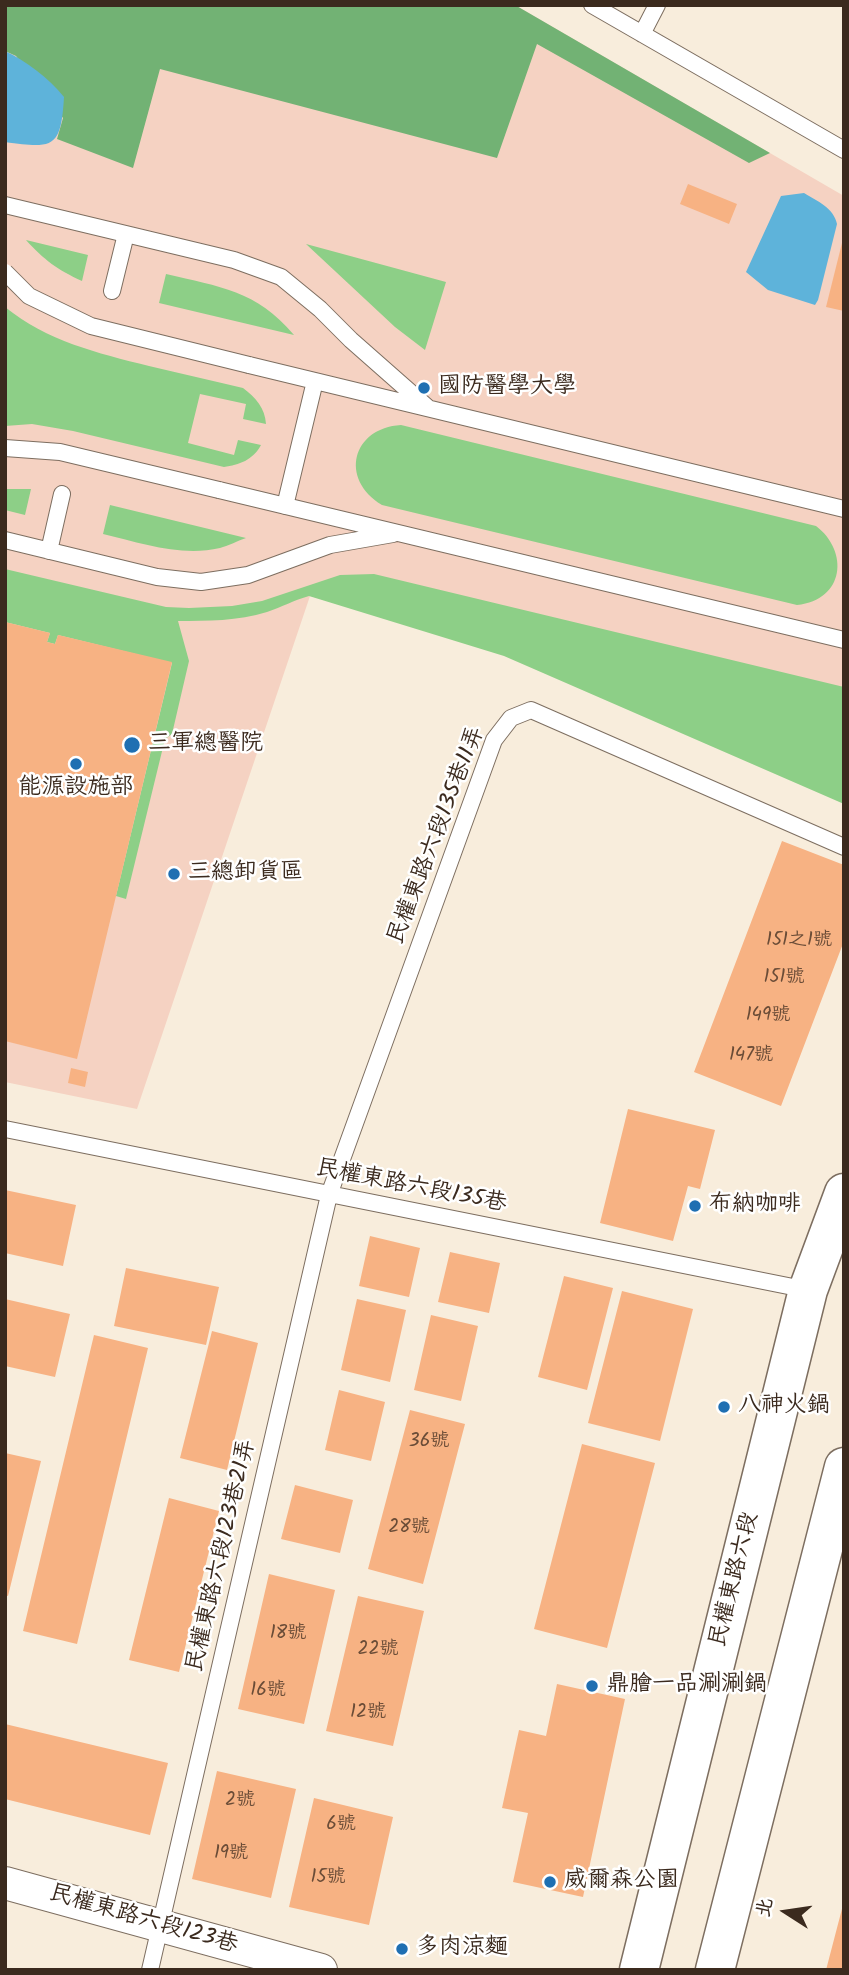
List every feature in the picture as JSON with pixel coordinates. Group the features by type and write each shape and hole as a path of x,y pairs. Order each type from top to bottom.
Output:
{"main road":[{"name":"民權東路六段","path":"639,1970 808,1290 844,1193"},
{"path":"715,1970 844,1467"}],"street":[{"name":"民權東路六段123巷","path":"5,1882 321,1970"}],"lane":[{"path":"592,5 844,150"},
{"path":"642,34 657,5"},
{"path":"5,205 233,260 281,277 429,408"},
{"path":"112,291 126,234"},
{"path":"5,272 29,296 91,326 844,509"},
{"path":"285,506 315,381"},
{"path":"5,449 60,452 844,640"},
{"path":"49,551 62,494"},
{"path":"5,540 157,577 201,582 248,575 330,545 399,533"},
{"name":"民權東路六段135巷11弄","path":"329,1195 494,740 511,718 531,710 844,848"},
{"name":"民權東路六段135巷","path":"5,1129 808,1290"},
{"name":"民權東路六段123巷21弄","path":"150,1970 329,1195"}],"shaded area":[{"name":"國防醫學大學","path":"5,5 515,5 844,196 844,796 519,653 310,596 137,1109 5,1082"}],"green space":[{"path":"5,5 515,5 770,153 749,163 537,44 497,158 160,69 133,168 57,139 63,118 16,56 5,51"},
{"path":"26,240 88,255 82,281 52,264"},
{"path":"306,244 446,282 425,350 395,327"},
{"path":"166,274 220,287 251,299 266,308 294,335 159,303"},
{"path":"5,307 38,329 92,351 243,388 259,404 266,424 243,419 246,404 200,394 188,443 234,455 238,440 261,445 245,461 224,467 73,431 32,424 5,426"},
{"path":"401,425 816,526 827,536 834,548 837,573 825,594 813,601 797,605 382,505 368,494 360,482 356,469 357,456 371,435 384,428"},
{"path":"5,489 31,489 25,515 5,510"},
{"path":"110,505 246,538 220,548 191,551 161,548 103,534"},
{"path":"5,569 166,607 189,608 232,606 262,601 340,575 374,574 844,687 844,804 504,656 309,596 267,612 245,617 178,621 189,661 172,734 165,739 126,899 116,896 172,663 58,635 55,644 47,642 50,633 5,622"}],"water":[{"path":"5,51 37,71 64,97 60,127 52,141 34,145 5,142"},
{"path":"804,193 829,209 837,224 815,305 768,290 746,272 781,196"}],"building":[{"path":"688,184 737,204 729,224 680,204"},
{"path":"844,240 844,311 826,307"},
{"name":"能源設施部","path":"5,622 50,633 47,642 55,644 58,635 172,662 77,1059 5,1041"},
{"path":"782,841 844,865 844,941 781,1106 694,1072"},
{"path":"71,1068 88,1072 85,1087 68,1083"},
{"path":"628,1109 715,1130 700,1189 688,1186 673,1241 600,1223"},
{"path":"5,1190 76,1205 63,1266 5,1253"},
{"path":"370,1236 420,1248 409,1297 359,1286"},
{"path":"450,1252 500,1263 489,1313 438,1302"},
{"path":"126,1268 219,1287 206,1345 114,1326"},
{"path":"564,1276 613,1288 587,1390 538,1377"},
{"path":"622,1291 693,1309 660,1441 588,1423"},
{"path":"5,1299 70,1314 55,1377 5,1366"},
{"path":"357,1299 406,1310 390,1382 341,1370"},
{"path":"431,1315 478,1326 461,1401 414,1390"},
{"path":"212,1331 258,1343 227,1470 180,1458"},
{"path":"94,1335 148,1348 77,1644 23,1631"},
{"path":"339,1390 385,1402 371,1461 325,1450"},
{"path":"410,1410 465,1424 423,1584 368,1569"},
{"path":"582,1444 655,1463 607,1648 534,1629"},
{"path":"5,1453 41,1461 8,1596 5,1595"},
{"path":"295,1485 353,1500 340,1553 281,1539"},
{"path":"169,1498 219,1511 179,1672 129,1660"},
{"path":"269,1574 335,1590 304,1724 238,1709"},
{"path":"358,1596 424,1611 393,1746 326,1731"},
{"path":"557,1684 625,1699 583,1897 513,1882 528,1813 502,1808 519,1730 546,1736"},
{"path":"5,1724 168,1763 150,1835 5,1799"},
{"path":"217,1771 296,1789 271,1898 192,1879"},
{"path":"314,1798 393,1817 369,1925 289,1907"},
{"path":"843,1905 844,1970 826,1970"}],"place":[{"name":"國防醫學大學","path":"424,388"},
{"name":"三軍總醫院","path":"132,745"},
{"name":"能源設施部","path":"76,764"},
{"name":"三總卸貨區","path":"174,874"},
{"name":"布納咖啡","path":"695,1206"},
{"name":"八神火鍋","path":"724,1407"},
{"name":"鼎膾一品涮涮鍋","path":"592,1686"},
{"name":"威爾森公園","path":"550,1882"},
{"name":"多肉涼麵","path":"402,1949"}]}
